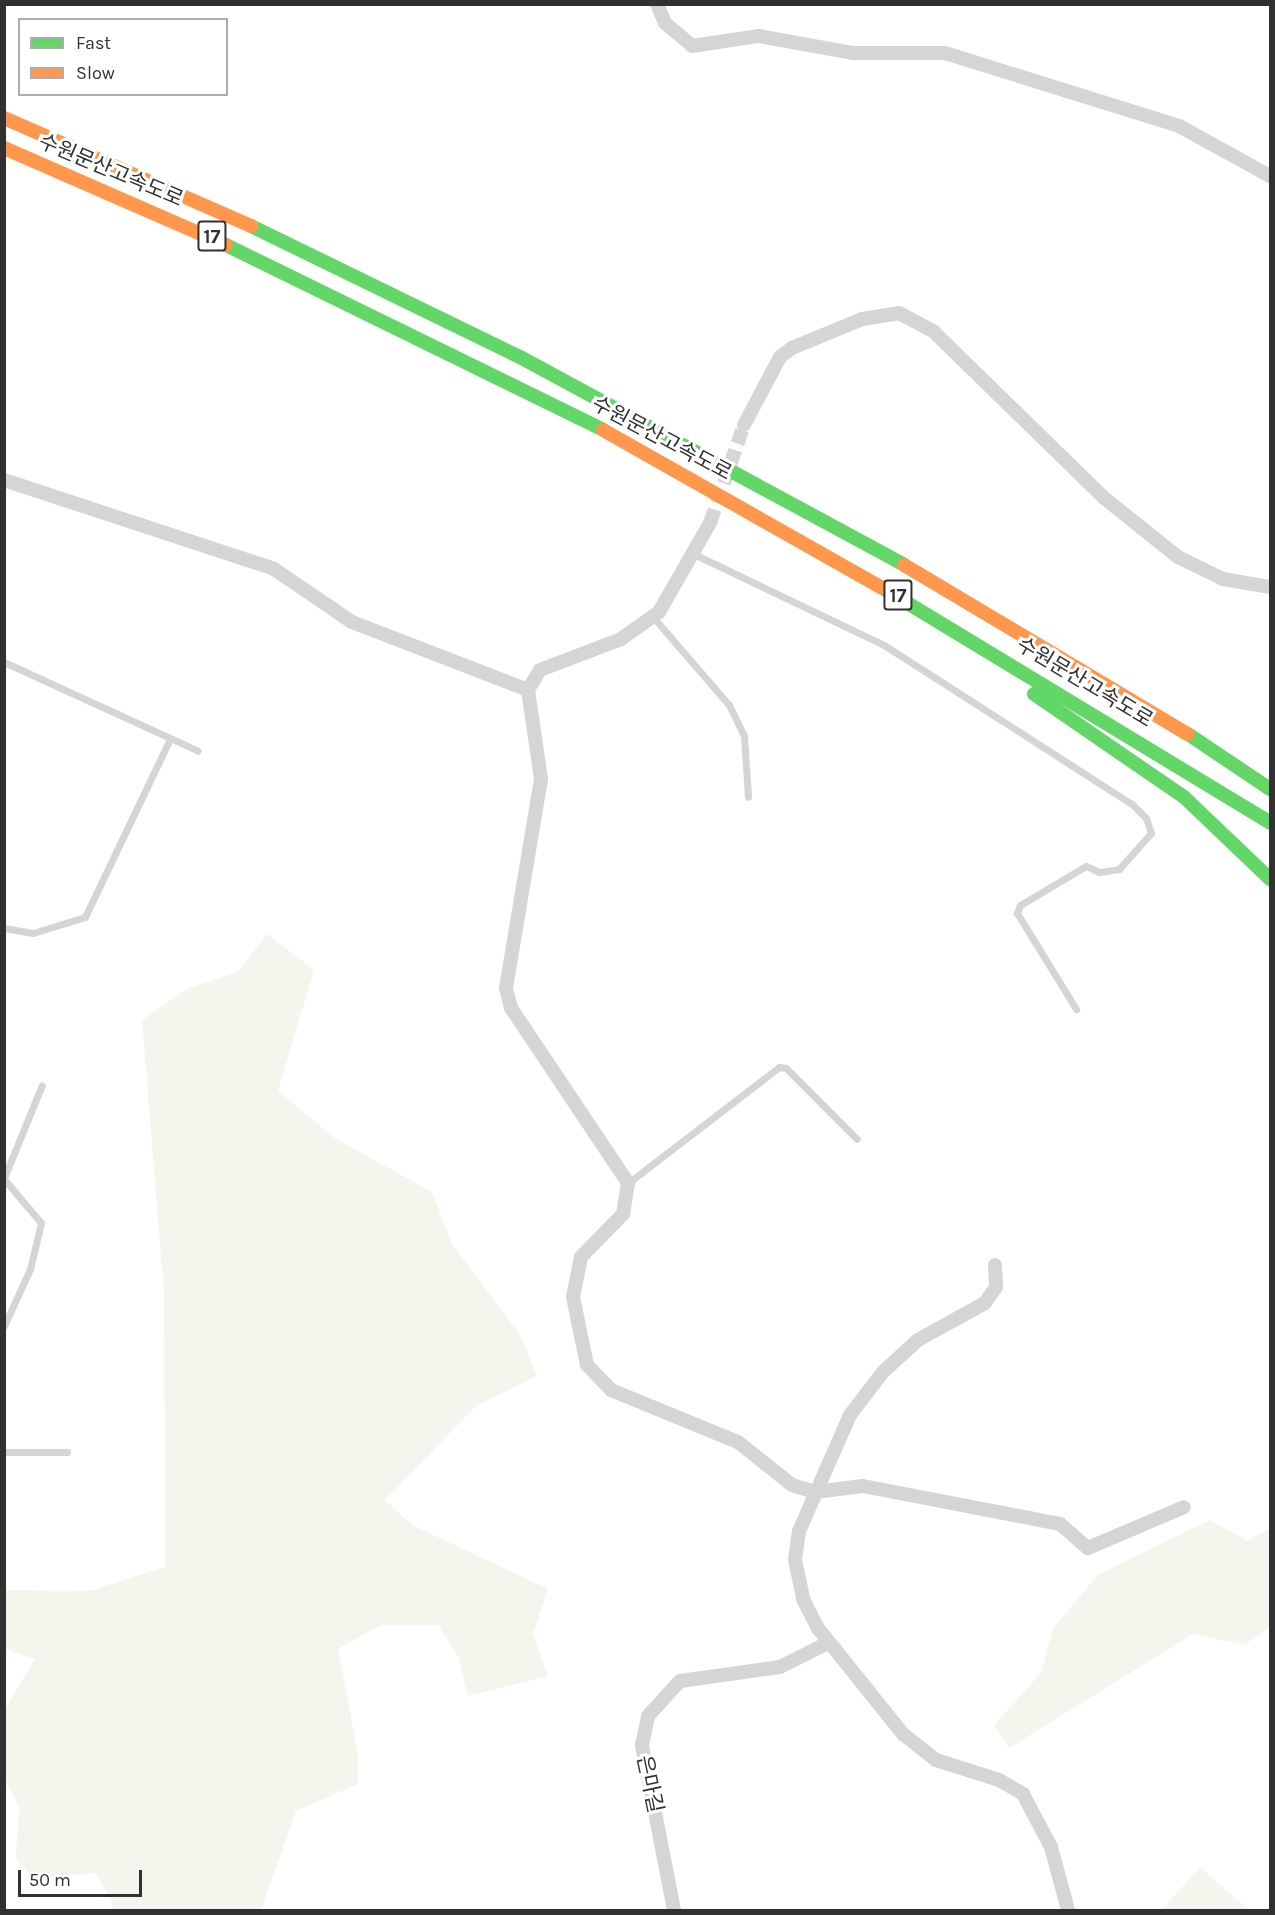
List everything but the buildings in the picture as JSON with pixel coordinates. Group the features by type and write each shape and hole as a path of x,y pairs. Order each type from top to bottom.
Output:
{"highway":[{"name":"수원문산고속도로","path":"4,118 412,303 520,357 856,537 1267,787"},
{"name":"수원문산고속도로","path":"4,148 222,241 415,336 760,514 1025,670 1270,823"},
{"path":"760,514 1127,756 1224,830 1270,879"}],"street":[{"path":"657,4 665,23 692,45 759,36 844,52 945,53 1179,126 1270,176"},
{"path":"744,425 780,357 792,348 862,319 898,313 934,332 1103,497 1178,557 1237,584 1270,587"},
{"path":"5,482 274,569 352,622 528,690"},
{"path":"710,523 696,555 653,617 621,639 540,670 528,690 541,779 506,988 511,1008 628,1183 623,1214 581,1257 575,1279 586,1365 611,1390 738,1442 792,1485 815,1492 863,1486 1060,1524 1088,1548 1184,1507"},
{"path":"995,1265 996,1287 985,1303 918,1340 864,1394 815,1492 799,1531 795,1560 803,1599 828,1642 874,1703 920,1749 1023,1794 1051,1847 1068,1911"},
{"name":"은마길","path":"674,1911 642,1745 648,1716 680,1681 780,1667 828,1642"}],"lane":[{"path":"696,555 884,645 1132,804 1146,818 1151,832 1119,869 1099,872 1086,866 1020,905 1017,913 1076,1009"},
{"path":"653,617 729,705 744,736 748,797"},
{"path":"4,662 198,751"},
{"path":"4,928 33,933 85,917 170,739"},
{"path":"628,1183 779,1067 786,1068 857,1139"},
{"path":"4,1326 30,1269 41,1223 4,1179 42,1084"},
{"path":"4,1452 67,1452"}],"shaded area":[{"path":"267,934 314,970 278,1091 336,1139 432,1192 452,1244 520,1335 537,1376 476,1406 385,1500 412,1525 548,1589 533,1634 548,1676 468,1696 459,1658 438,1625 381,1625 338,1649 358,1754 358,1784 296,1811 261,1910 111,1910 113,1904 96,1873 33,1879 16,1858 19,1807 5,1778 5,1710 35,1659 5,1649 5,1590 90,1591 165,1567 164,1294 142,1020 187,989 238,972"},
{"path":"1210,1520 1248,1541 1270,1528 1270,1627 1244,1645 1193,1634 1009,1748 994,1725 1041,1673 1053,1628 1098,1575"},
{"path":"1200,1867 1249,1910 1162,1910"}],"tunnel":[{"path":"710,523 744,425"}],"traffic: fast":[{"path":"251,226 520,357 904,565"},
{"path":"226,245 603,430"},
{"path":"881,587 1270,823"},
{"path":"1034,694 1184,797 1270,879"},
{"path":"1188,734 1270,789"}],"traffic: slow":[{"path":"4,118 251,226"},
{"path":"4,148 226,245"},
{"path":"603,430 881,587"},
{"path":"904,565 1188,734"}]}
